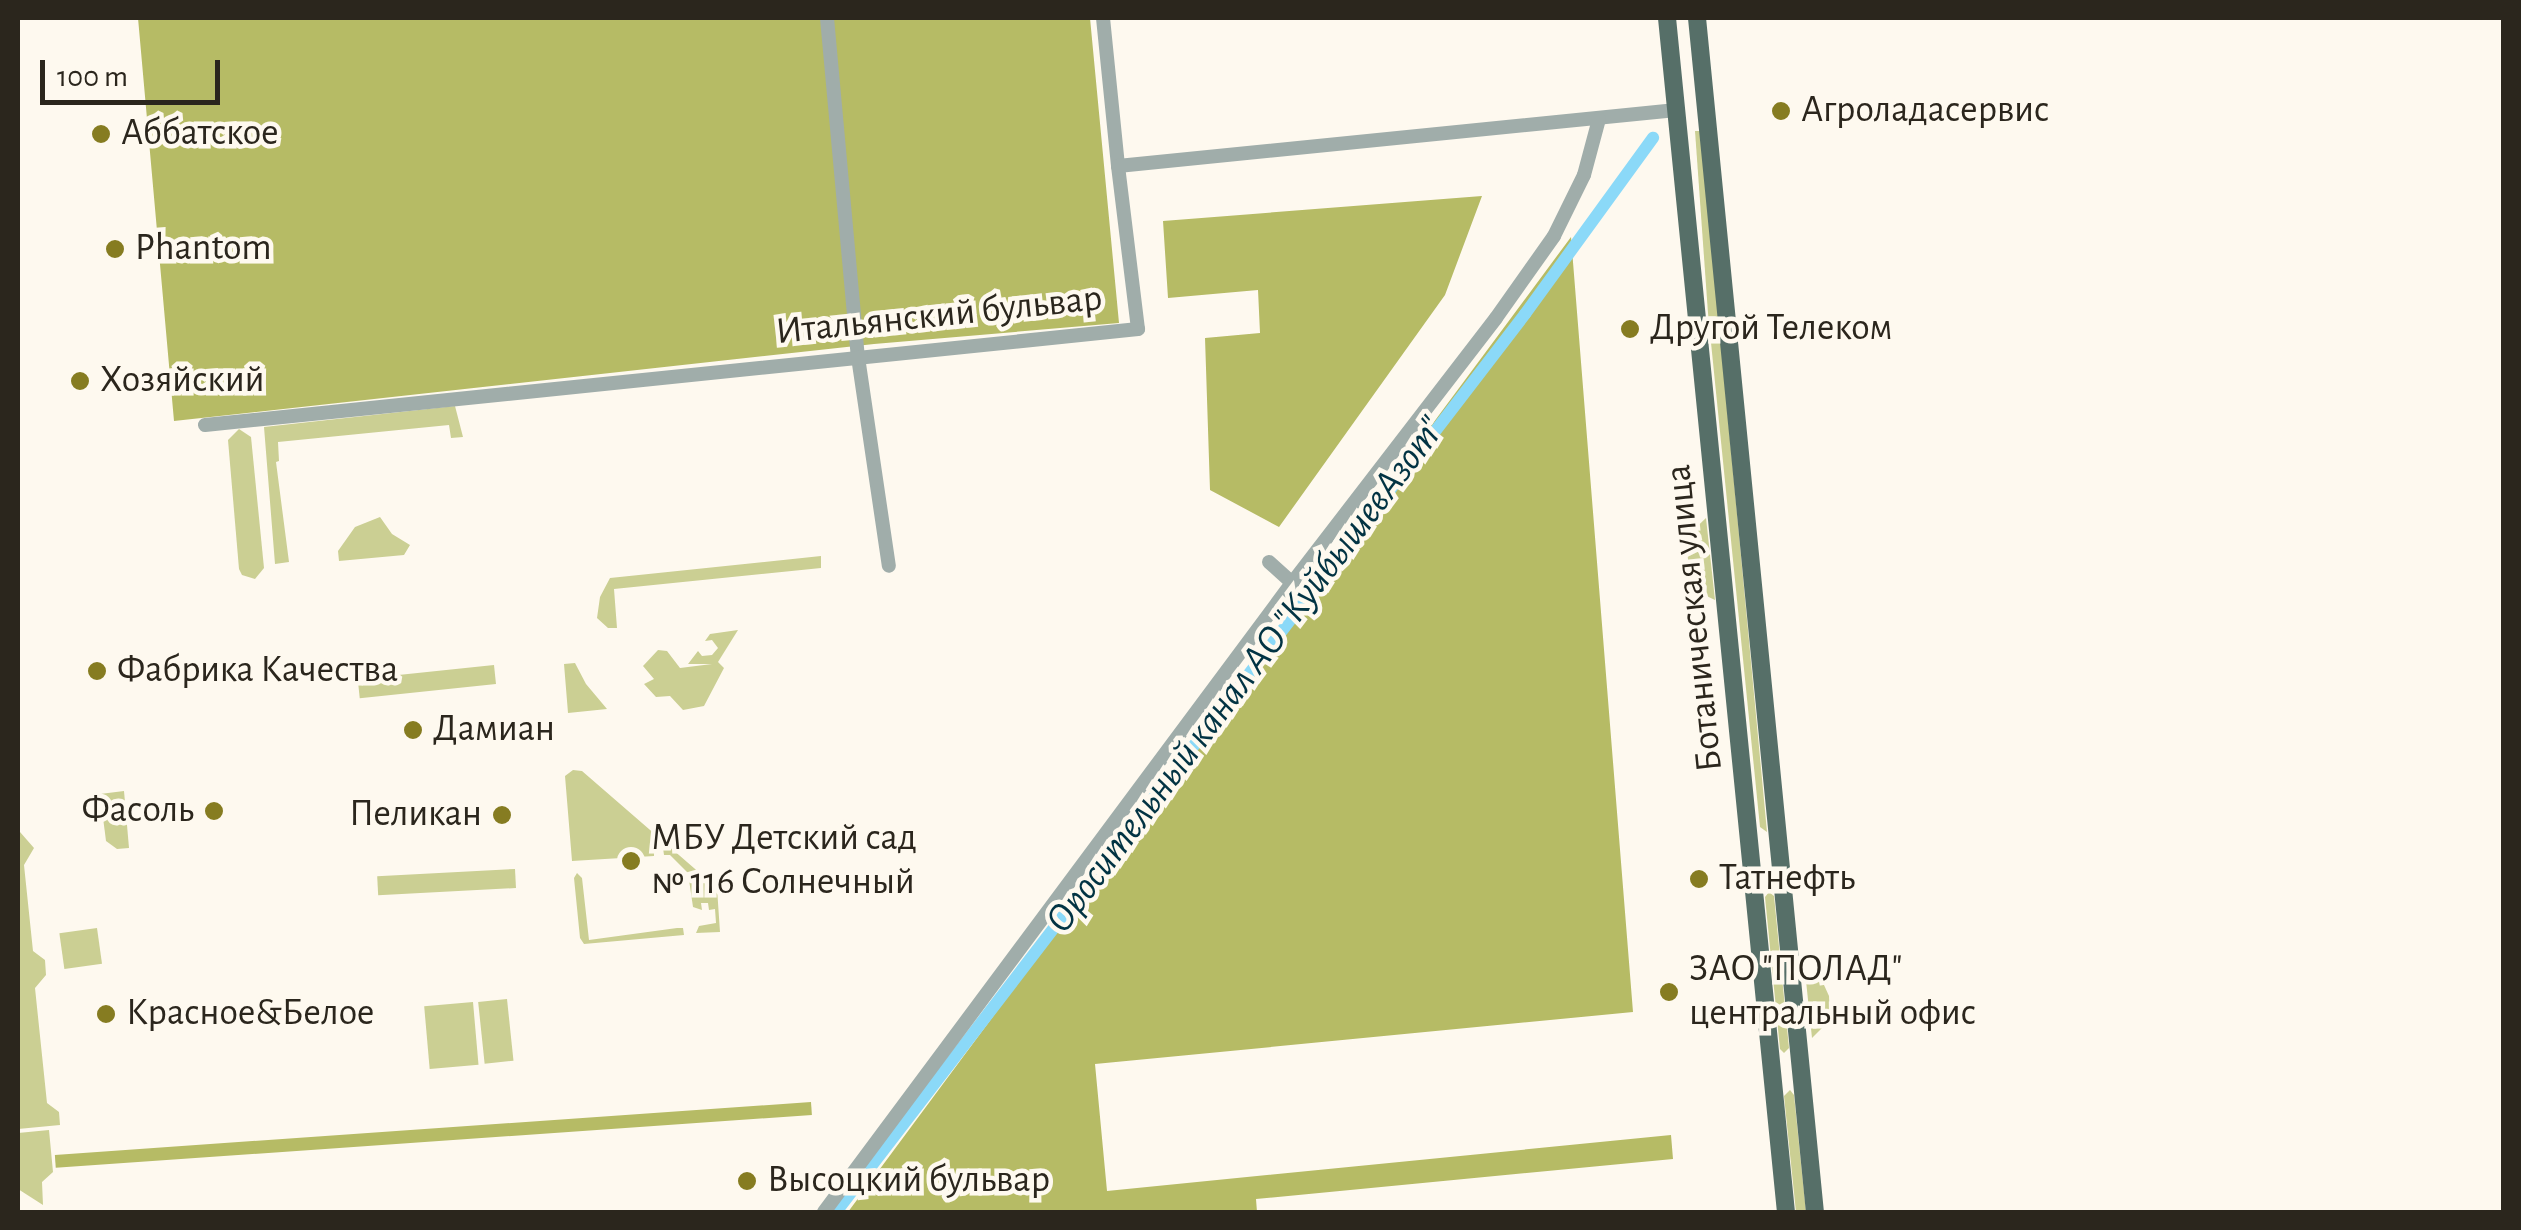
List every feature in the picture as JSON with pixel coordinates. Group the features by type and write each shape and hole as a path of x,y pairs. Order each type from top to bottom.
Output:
{"main road":[{"name":"Ботаническая улица","path":"1667,18 1786,1212"},
{"name":"Ботаническая улица","path":"1697,18 1815,1212"},
{"path":"1677,117 1707,122"},
{"path":"1752,868 1781,865"},
{"path":"1772,1068 1800,1065"}],"street":[{"path":"827,18 858,356 888,566"},
{"path":"1103,18 1118,166 1598,119 1677,117"},
{"path":"824,1212 1554,236 1584,174 1598,119"},
{"name":"Итальянский бульвар","path":"205,425 1138,329 1118,166"},
{"path":"1269,562 1292,582"}],"green space":[{"path":"138,18 1090,18 1119,323 874,344 174,421"},
{"path":"1695,131 1701,131 1767,832 1760,827 1708,313"},
{"path":"1482,196 1445,295 1279,527 1210,490 1205,338 1260,333 1258,290 1168,298 1163,221"},
{"path":"1571,237 1633,1012 1095,1064 1107,1191 1671,1135 1673,1159 1256,1199 1257,1212 848,1212"},
{"path":"455,406 463,437 451,438 449,425 278,442 276,462 289,562 275,564 264,427"},
{"path":"239,429 251,437 264,568 255,579 242,575 239,569 228,440"},
{"path":"380,517 392,534 410,545 404,555 339,561 338,551 355,527"},
{"path":"1706,518 1715,600 1696,591 1690,582 1686,537"},
{"path":"821,556 821,568 614,589 617,628 608,628 597,618 600,597 610,578"},
{"path":"738,630 718,662 724,668 704,706 683,710 670,696 656,697 644,684 654,679 643,666 658,650 667,651 680,668 712,664 688,664 698,651 702,656 712,655 718,648 712,640 705,641 710,634"},
{"path":"575,663 607,709 568,713 564,664"},
{"path":"494,665 496,684 360,698 358,679"},
{"path":"573,770 582,771 717,888 720,932 696,933 699,926 716,923 715,909 709,910 708,903 701,903 702,910 693,907 688,873 670,855 664,855 663,848 654,849 654,856 572,861 565,776"},
{"path":"124,791 129,848 117,849 106,841 100,794"},
{"path":"18,809 20,832 34,848 24,865 33,951 45,960 46,975 35,988 47,1103 59,1112 60,1125 18,1129"},
{"path":"515,869 516,888 378,895 377,876"},
{"path":"577,873 582,878 589,940 677,928 683,928 684,935 584,944 580,938 574,878"},
{"path":"1769,892 1774,896 1789,1048 1784,1053 1780,1049 1765,897"},
{"path":"97,928 102,964 64,969 59,933"},
{"path":"1805,971 1824,985 1829,996 1830,1020 1812,1038"},
{"path":"507,999 513,1061 485,1064 478,1002"},
{"path":"473,1002 478,1065 430,1069 424,1006"},
{"path":"1790,1090 1794,1095 1806,1212 1796,1212 1784,1096"},
{"path":"811,1102 812,1115 56,1168 55,1155"},
{"path":"49,1130 53,1172 42,1182 43,1205 18,1189 18,1133"}],"waterway":[{"name":"Оросительный канал АО \"КуйбышевАзот\"","path":"836,1212 1525,314 1653,138"}],"place":[{"name":"Агроладасервис","path":"1781,111"},
{"name":"Аббатское","path":"101,134"},
{"name":"Phantom","path":"115,249"},
{"name":"Другой Телеком","path":"1630,329"},
{"name":"Хозяйский","path":"80,381"},
{"name":"Фабрика Качества","path":"97,671"},
{"name":"Дамиан","path":"413,730"},
{"name":"Фасоль","path":"214,811"},
{"name":"Пеликан","path":"502,815"},
{"name":"МБУ Детский сад № 116 Солнечный","path":"631,861"},
{"name":"Татнефть","path":"1699,879"},
{"name":"ЗАО \"ПОЛАД\" центральный офис","path":"1669,992"},
{"name":"Красное&Белое","path":"106,1014"},
{"name":"Высоцкий бульвар","path":"747,1181"}]}
